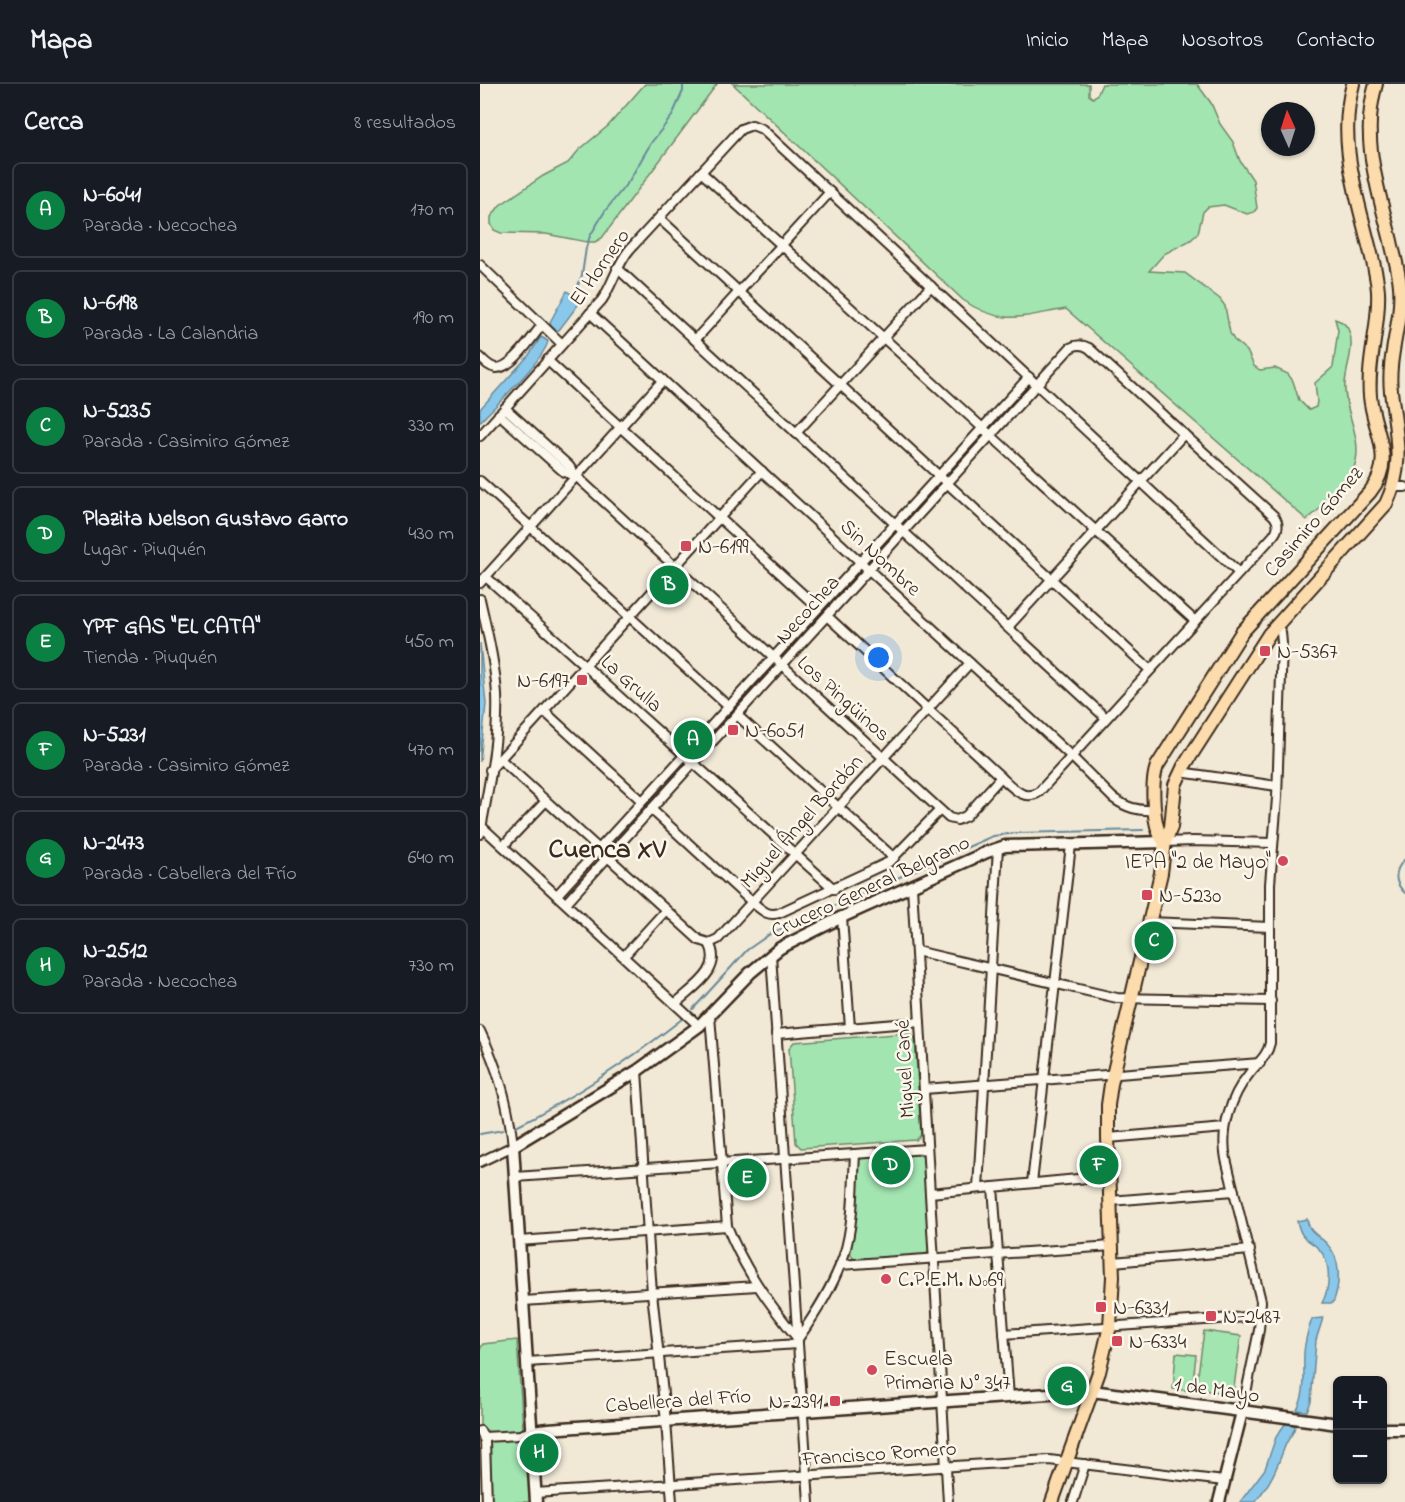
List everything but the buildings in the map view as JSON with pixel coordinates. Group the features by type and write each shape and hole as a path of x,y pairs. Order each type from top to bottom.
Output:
{"main road":[{"name":"Casimiro Gómez","path":"1165,842 1156,830 1154,776 1157,766 1235,642 1258,612 1376,483 1383,466 1370,384 1378,288 1347,153 1347,117 1353,84"},
{"name":"Casimiro Gómez","path":"1052,1502 1104,1357 1110,1326 1113,1262 1108,1105 1113,1074 1163,865 1165,842 1171,827 1175,785 1180,772 1253,656 1276,626 1401,487 1404,456 1390,379 1400,308 1400,284 1370,154 1369,120 1376,84"},
{"path":"1373,413 1395,411"},
{"path":"1258,612 1276,626"}],"street":[{"name":"El Hornero","path":"480,436 608,292 624,256 741,129 752,125 762,129 830,192"},
{"path":"701,172 1195,621"},
{"path":"695,340 830,192 1239,573"},
{"path":"659,218 1150,670"},
{"path":"480,265 562,344"},
{"name":"Sin Nombre","path":"617,268 1106,718"},
{"path":"796,433 931,286"},
{"name":"Sin Nombre","path":"590,313 1121,804 1139,811 1155,810"},
{"path":"480,357 490,366 499,368 511,362 542,325"},
{"name":"Necochea","path":"566,903 1070,348 1080,344 1089,348 1184,434"},
{"path":"547,360 818,608"},
{"name":"Necochea","path":"557,895 1029,377"},
{"path":"483,580 663,380"},
{"name":"Los Pingüinos","path":"502,411 564,472 576,476 949,818 957,820 966,816 1001,777"},
{"path":"827,616 1001,777 1019,793 1028,796 1039,792 1276,532 1278,524 1274,516 1184,434 1008,627"},
{"path":"490,770 762,471"},
{"path":"480,481 729,707"},
{"name":"La Grulla","path":"483,580 585,666 834,890"},
{"path":"480,599 492,655 497,696 496,726 490,770 483,794 481,830 503,846 699,1026"},
{"path":"1219,1502 1250,1379 1261,1316 1260,1293 1224,1151 1225,1128 1239,1088 1267,1054 1270,1043 1270,884 1277,786 1282,643 1281,632 1276,626"},
{"name":"Miguel Ángel Bordón","path":"709,943 718,939 970,663"},
{"path":"544,711 642,801"},
{"path":"737,715 894,858"},
{"path":"500,759 699,940 709,943 714,956 711,969 675,1004"},
{"path":"1180,772 1277,786"},
{"path":"503,846 546,801"},
{"path":"651,809 752,902 771,915 779,914 834,890 883,866 894,858 940,810"},
{"name":"Crucero General Belgrano","path":"480,1162 513,1146 637,1071 699,1026 750,973 771,955 795,940 842,916 998,848 1015,845 1193,841 1273,843"},
{"path":"1032,1183 1071,845"},
{"path":"978,1188 998,848"},
{"name":"Miguel Cané","path":"912,886 948,1502"},
{"path":"624,956 666,910"},
{"path":"842,916 850,1028"},
{"path":"1149,922 1270,927"},
{"path":"916,951 1110,997 1271,1000"},
{"path":"771,955 809,1502"},
{"path":"710,1016 720,1163 727,1226 757,1286 798,1342"},
{"path":"776,1034 920,1022"},
{"path":"480,1031 493,1058 504,1090 513,1146 536,1498"},
{"path":"924,1089 1260,1063"},
{"path":"637,1071 652,1293 672,1502"},
{"path":"1108,1138 1225,1128"},
{"path":"515,1178 927,1149"},
{"path":"798,1342 820,1307 840,1264 849,1234 855,1154"},
{"path":"930,1193 1109,1176"},
{"path":"993,1187 1009,1397"},
{"path":"1110,1201 1234,1191"},
{"path":"519,1241 727,1226"},
{"path":"840,1264 1112,1246"},
{"path":"1113,1262 1250,1250"},
{"path":"523,1301 757,1286"},
{"path":"1004,1334 1261,1316"},
{"path":"526,1362 798,1342"},
{"name":"Cabellera del Frío","path":"482,1434 520,1435 531,1431 1092,1391"},
{"name":"1 de Mayo","path":"1092,1391 1333,1424"},
{"path":"1387,1429 1405,1430"},
{"path":"482,1434 487,1502"},
{"name":"Francisco Romero","path":"536,1498 671,1484 1043,1460 1224,1481"},
{"path":"1073,1502 1084,1464"}],"green space":[{"path":"645,84 717,84 602,238 595,242 587,242 546,234 501,233 494,230 491,217 500,205 543,176 568,163 579,150 608,126"},
{"path":"733,84 1089,84 1089,95 1093,98 1102,84 1197,84 1211,103 1220,124 1233,142 1240,161 1253,180 1257,208 1254,212 1247,214 1224,205 1208,207 1203,212 1198,233 1191,240 1164,254 1149,271 1185,273 1220,299 1225,306 1230,333 1234,340 1247,351 1254,366 1260,370 1275,368 1288,374 1293,381 1299,400 1309,410 1316,407 1315,383 1333,367 1338,330 1335,319 1348,328 1351,340 1345,395 1357,448 1353,470 1345,484 1307,520 1066,309 1025,316 1001,317 989,314 963,300"},
{"path":"909,1033 915,1038 921,1135 916,1140 801,1148 796,1143 789,1048 794,1042"},
{"path":"924,1154 931,1251 924,1255 854,1259 850,1249 859,1159 865,1156"},
{"path":"1204,1331 1241,1336 1233,1394 1196,1389"},
{"path":"517,1340 523,1430 490,1433 480,1425 480,1349 483,1344"},
{"path":"1176,1353 1196,1355 1192,1391 1173,1389"},
{"path":"527,1438 531,1502 490,1502 487,1440"}],"water":[{"path":"567,291 581,301 559,330 556,330 550,322"},
{"path":"541,337 548,341 538,359 480,422 480,409 529,355"},
{"path":"480,643 486,704 480,762"},
{"path":"1307,1219 1312,1231 1327,1244 1335,1257 1338,1280 1333,1303 1322,1303 1327,1290 1328,1268 1319,1249 1301,1233 1297,1221"},
{"path":"1323,1318 1316,1340 1311,1402 1307,1411 1297,1410 1303,1389 1304,1352 1308,1331 1312,1319"},
{"path":"1285,1424 1295,1425 1295,1428 1270,1481 1255,1502 1240,1502 1265,1469 1276,1437"}],"waterway":[{"path":"573,298 582,275 590,236 605,211 629,181 651,143 672,116 683,91 683,84"},
{"path":"693,1009 747,950 770,934 993,836 1016,833 1143,830"},
{"path":"1405,859 1396,876 1398,885 1405,893"},
{"path":"516,1126 602,1077 682,1019"},
{"path":"480,1134 503,1130"}],"place":[{"name":"N-6199","path":"686,546"},
{"name":"N-6198","path":"669,585"},
{"name":"N-5367","path":"1265,651"},
{"name":"N-6197","path":"582,680"},
{"name":"N-6051","path":"733,730"},
{"name":"N-6041","path":"693,740"},
{"name":"IEPA \"2 de Mayo\"","path":"1283,861"},
{"name":"N-5230","path":"1147,895"},
{"name":"N-5235","path":"1154,941"},
{"name":"Plazita Nelson Gustavo Garro","path":"891,1165"},
{"name":"N-5231","path":"1099,1165"},
{"name":"YPF GAS \"EL CATA\"","path":"747,1178"},
{"name":"C.P.E.M. Nº69","path":"886,1279"},
{"name":"N-6331","path":"1101,1307"},
{"name":"N-2487","path":"1211,1316"},
{"name":"N-6334","path":"1117,1341"},
{"name":"Escuela Primaria N° 347","path":"872,1370"},
{"name":"N-2473","path":"1067,1386"},
{"name":"N-2391","path":"835,1401"},
{"name":"N-2512","path":"539,1453"}],"district":[{"name":"Cuenca XV","path":"607,848"}]}
